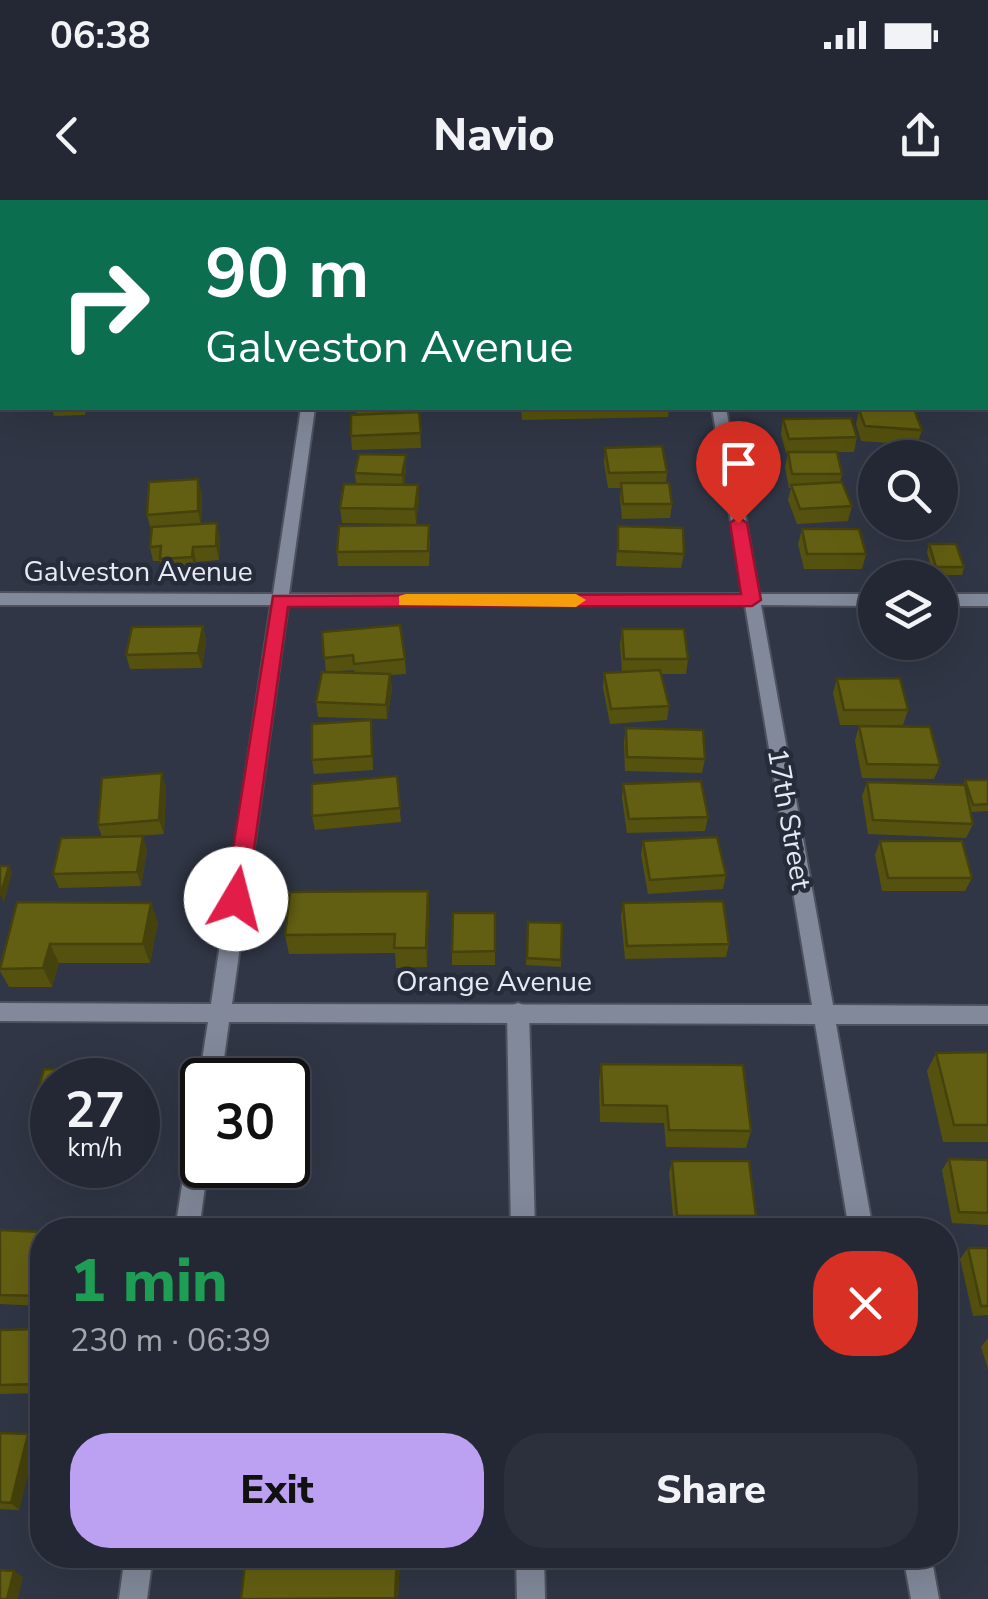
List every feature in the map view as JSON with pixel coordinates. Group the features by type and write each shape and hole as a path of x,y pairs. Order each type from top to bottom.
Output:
{"street":[{"path":"213,1058 308,410"},
{"name":"17th Street","path":"719,410 859,1218"},
{"name":"Galveston Avenue","path":"0,599 858,600"},
{"path":"958,600 988,600"},
{"name":"Orange Avenue","path":"0,1012 988,1015"},
{"path":"518,1012 523,1218"},
{"path":"190,1218 194,1188"},
{"path":"133,1599 138,1568"},
{"path":"530,1568 531,1599"},
{"path":"919,1568 924,1599"}],"building":[{"path":"859,410 914,410 922,430 865,426"},
{"path":"419,412 421,433 351,436 351,415"},
{"path":"851,418 857,437 789,439 783,419"},
{"path":"662,446 667,472 609,473 605,448"},
{"path":"788,452 837,452 842,474 792,474"},
{"path":"359,454 406,455 402,475 355,473"},
{"path":"198,479 198,511 147,515 149,482"},
{"path":"842,482 852,506 800,509 791,485"},
{"path":"621,483 669,483 672,504 623,504"},
{"path":"344,484 418,485 415,509 340,508"},
{"path":"217,523 216,546 193,547 192,557 160,559 161,546 150,547 152,527"},
{"path":"429,525 428,551 337,552 339,526"},
{"path":"618,526 683,528 684,554 618,551"},
{"path":"802,529 858,529 858,540 862,540 866,554 807,554"},
{"path":"929,544 956,544 964,567 958,567 958,560 934,560"},
{"path":"400,625 405,659 354,664 353,655 324,658 322,632"},
{"path":"203,626 198,653 126,655 132,627"},
{"path":"622,629 684,629 688,659 624,659"},
{"path":"660,670 669,706 611,709 604,673"},
{"path":"322,672 390,674 386,705 316,702"},
{"path":"900,678 908,710 844,710 837,679"},
{"path":"371,720 372,756 312,760 312,724"},
{"path":"859,726 930,727 940,765 867,764"},
{"path":"626,728 703,730 705,759 627,757"},
{"path":"162,773 159,820 98,825 102,778"},
{"path":"397,776 400,808 312,816 312,784"},
{"path":"965,780 988,780 988,804 973,805"},
{"path":"701,781 708,817 629,819 623,784"},
{"path":"867,782 965,785 973,824 873,820"},
{"path":"143,836 137,872 53,874 61,838"},
{"path":"717,837 726,875 650,880 643,841"},
{"path":"880,841 962,841 972,878 888,878"},
{"path":"0,866 9,866 0,896"},
{"path":"428,891 426,948 394,948 395,934 285,935 290,892"},
{"path":"723,901 729,944 627,946 623,903"},
{"path":"17,902 151,903 143,944 50,944 43,968 0,969"},
{"path":"453,913 495,913 495,951 452,952"},
{"path":"528,922 562,923 561,960 527,958"},
{"path":"988,1052 988,1125 954,1125 936,1053"},
{"path":"601,1064 743,1065 751,1131 669,1130 667,1106 603,1105"},
{"path":"949,1159 988,1160 988,1213 959,1212"},
{"path":"672,1161 749,1161 756,1216 677,1216"},
{"path":"0,1230 30,1231 30,1296 0,1295"},
{"path":"968,1248 988,1248 988,1306 981,1306"},
{"path":"30,1329 30,1384 0,1385 0,1330"},
{"path":"0,1433 28,1434 11,1503 0,1502"},
{"path":"245,1568 396,1568 395,1598 241,1599"},
{"path":"0,1570 14,1571 7,1599 0,1599"}],"slow traffic":[{"path":"406,600 576,600"}],"route":[{"path":"236,899 280,600 752,600 738,523"}]}
